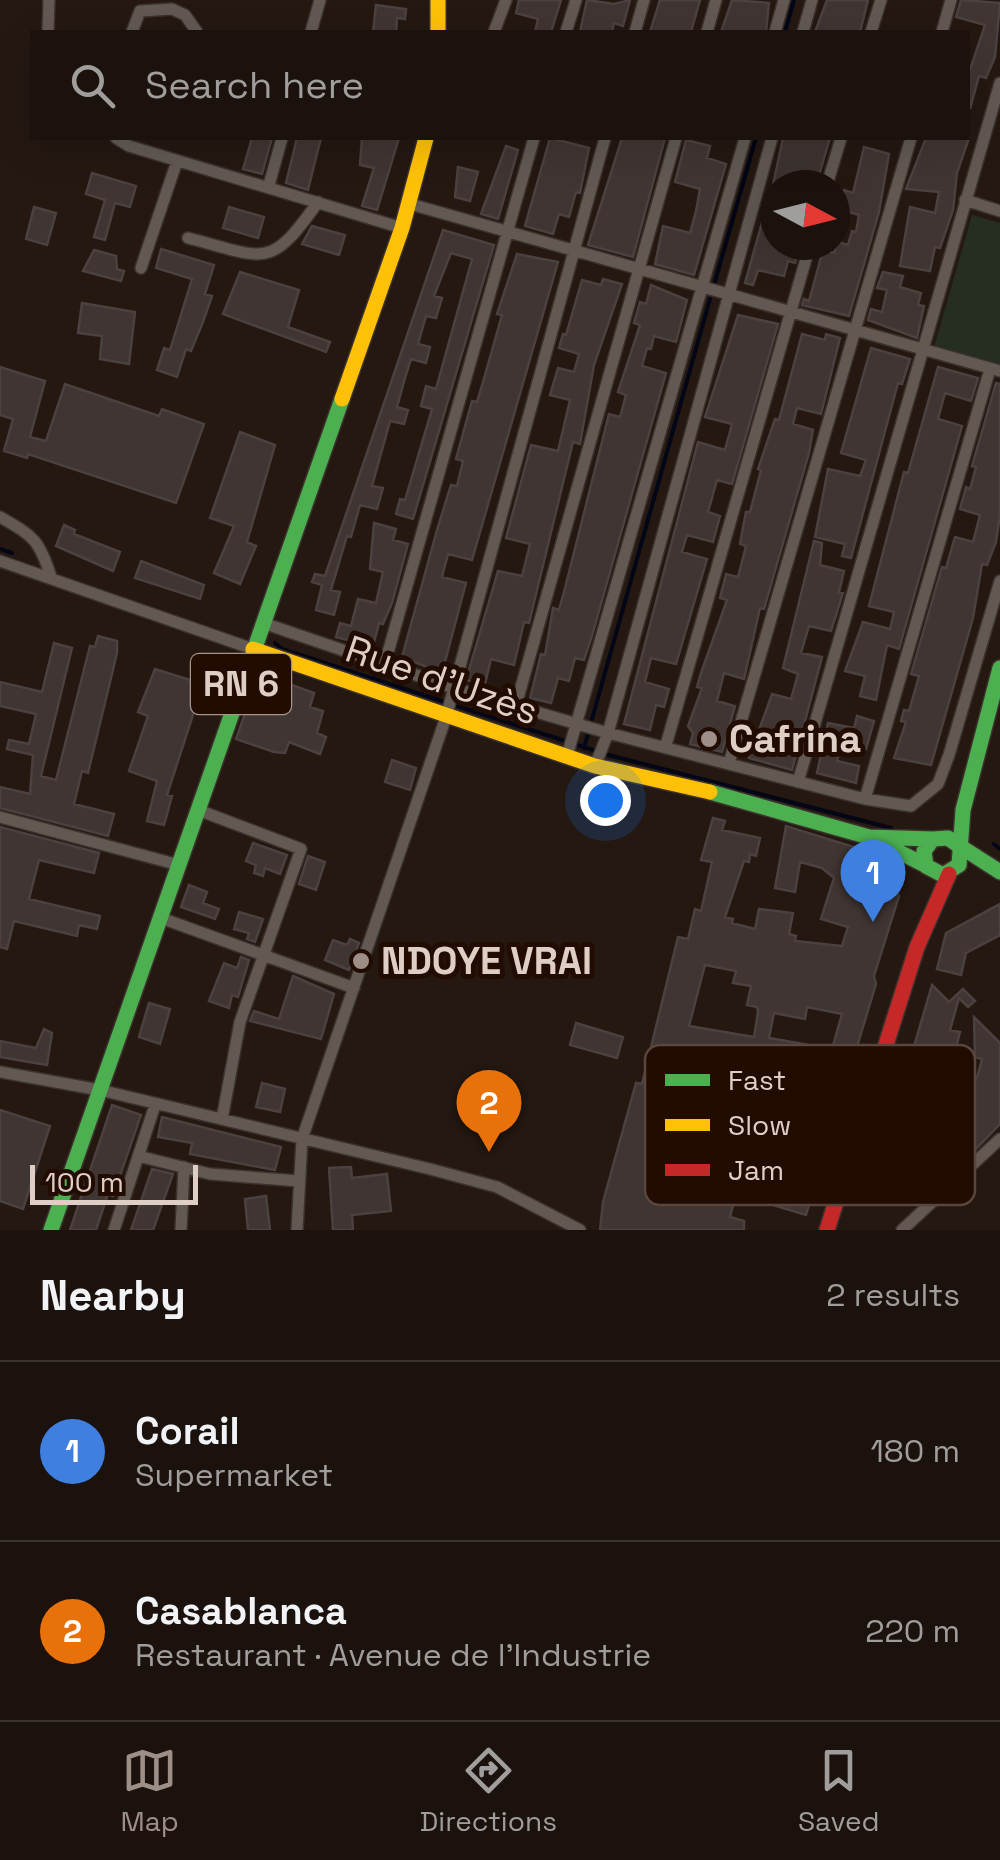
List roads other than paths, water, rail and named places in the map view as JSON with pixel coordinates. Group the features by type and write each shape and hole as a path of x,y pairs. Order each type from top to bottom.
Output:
{"main road":[{"path":"438,0 438,30"},
{"name":"RN 6","path":"51,1230 402,228 426,140"},
{"name":"Rue d'Uzès","path":"253,649 595,766 735,798 869,837 926,866"},
{"path":"886,1045 917,946 962,857 958,846 974,758 1000,668"},
{"path":"917,946 926,866 924,850 936,838 974,758"},
{"name":"Rue d'Uzès","path":"869,837 936,838"},
{"path":"936,838 958,846 1000,873"},
{"path":"926,866 937,874 1000,873"},
{"path":"828,1230 836,1205"}],"street":[{"path":"48,30 49,0"},
{"path":"312,30 320,0"},
{"path":"495,30 506,0"},
{"path":"567,30 576,0"},
{"path":"636,30 644,0"},
{"path":"708,30 716,0"},
{"path":"776,30 784,0"},
{"path":"804,30 812,0"},
{"path":"873,30 881,0"},
{"path":"943,30 951,0"},
{"path":"133,30 141,6 172,9 194,22 196,30"},
{"path":"798,782 1000,83"},
{"path":"121,140 176,161 402,228"},
{"path":"270,186 282,140"},
{"path":"385,664 533,140"},
{"path":"297,1230 302,1139 446,718 604,140"},
{"path":"516,705 675,140"},
{"path":"568,756 744,140"},
{"path":"595,766 608,733 771,140"},
{"path":"832,170 840,140"},
{"path":"729,763 910,140"},
{"path":"141,268 176,161"},
{"path":"965,200 1000,210"},
{"path":"188,238 259,256 274,254 288,246 318,202"},
{"path":"410,204 995,370 864,799"},
{"path":"666,746 806,260"},
{"path":"0,517 26,529 42,548 51,577"},
{"name":"Rue d'Uzès","path":"0,561 253,649"},
{"path":"263,623 454,688 608,733 864,799 911,806 938,784 1000,581"},
{"path":"198,810 300,849 240,1022 222,1119"},
{"path":"0,818 179,865"},
{"path":"162,918 354,988"},
{"path":"0,1072 100,1090 497,1188 572,1228"},
{"path":"114,1230 155,1105"},
{"path":"975,1162 1000,1139"},
{"path":"138,1156 234,1178 298,1180"},
{"path":"182,1230 184,1167"},
{"path":"902,1230 929,1205"}],"waterway":[{"path":"786,30 794,0"},
{"path":"714,285 755,140"},
{"path":"592,719 710,299"},
{"path":"0,549 12,553"},
{"path":"275,643 282,649 596,751"},
{"path":"584,748 588,734"},
{"path":"605,754 891,828"},
{"path":"994,844 1000,849"}],"place":[{"name":"Cafrina","path":"709,739"},
{"name":"Corail","path":"873,922"},
{"name":"NDOYE VRAI","path":"361,961"},
{"name":"Casablanca","path":"489,1152"}]}
